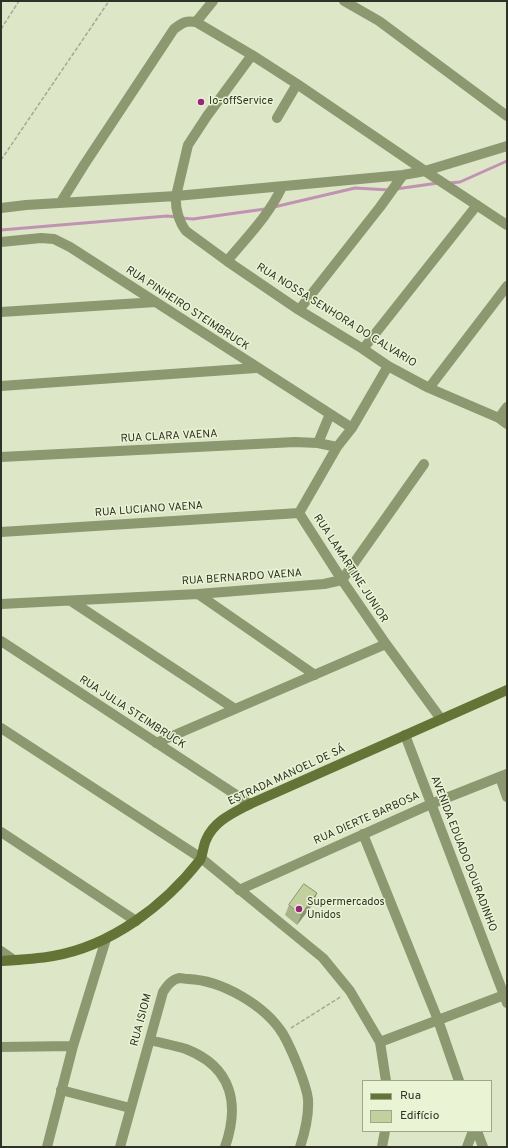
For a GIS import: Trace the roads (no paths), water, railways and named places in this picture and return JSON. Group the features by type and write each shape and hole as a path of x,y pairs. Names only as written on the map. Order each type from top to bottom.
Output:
{"main road":[{"name":"ESTRADA MANOEL DE SÁ","path":"1,961 53,956 86,947 106,939 136,921 176,887 201,858 203,846 210,831 226,817 250,804 507,690"}],"street":[{"path":"192,22 213,1"},
{"path":"344,1 379,21 507,116"},
{"path":"360,1 379,21"},
{"path":"61,202 84,164 174,29 181,23 192,22 252,54 424,171 507,225"},
{"path":"176,199 188,145 252,54"},
{"path":"277,118 298,84"},
{"path":"1,208 61,202 176,199 403,175 424,171 507,146"},
{"path":"299,310 380,207 403,175"},
{"path":"226,261 263,219 275,202 282,187"},
{"name":"RUA NOSSA SENHORA DO CALVARIO","path":"176,199 181,224 186,231 226,261 299,310 388,366 430,388 503,421"},
{"path":"363,349 476,205"},
{"name":"RUA PINHEIRO STEIMBRUCK","path":"1,242 41,238 54,239 70,247 256,368 352,428"},
{"path":"430,388 507,286"},
{"path":"1,312 156,302"},
{"name":"RUA LAMARTINE JUNIOR","path":"388,366 352,428 337,447 299,513 342,580 386,644 441,719"},
{"path":"1,386 256,368"},
{"path":"503,421 507,407"},
{"path":"318,443 330,414"},
{"name":"RUA CLARA VAENA","path":"1,457 295,442 318,443 337,447"},
{"path":"342,580 424,464"},
{"name":"RUA LUCIANO VAENA","path":"1,532 299,513"},
{"name":"RUA BERNARDO VAENA","path":"1,604 198,594 324,584 342,580"},
{"path":"198,594 315,675"},
{"path":"71,601 235,709"},
{"name":"RUA JULIA STEIMBRUCK","path":"1,641 250,804"},
{"path":"156,743 386,644"},
{"path":"1,728 201,858 238,890 323,958 350,991 380,1042 386,1080"},
{"name":"AVENIDA EDUADO DOURADINHO","path":"404,735 506,997"},
{"path":"503,776 507,797"},
{"name":"RUA DIERTE BARBOSA","path":"238,890 431,804 503,776"},
{"path":"1,832 136,921"},
{"path":"363,834 438,1020 459,1080"},
{"path":"47,1147 73,1046 106,939"},
{"path":"1,951 14,960"},
{"name":"RUA ISIOM","path":"120,1147 163,992 169,984 179,978 200,979 216,984 235,993 267,1016 282,1033 297,1063 308,1097 308,1114 300,1147"},
{"path":"380,1042 438,1020 506,997"},
{"path":"150,1040 185,1049 206,1059 220,1074 230,1091 233,1112 230,1134 225,1147"},
{"path":"1,1047 73,1046"},
{"path":"61,1090 130,1108"},
{"path":"382,1147 385,1132"},
{"path":"467,1147 473,1132"},
{"path":"477,1132 483,1147"}],"waterway":[{"path":"449,183 460,182 507,161"},
{"path":"396,189 438,183"},
{"path":"274,207 355,188 390,190"},
{"path":"181,218 193,219 265,209"},
{"path":"1,230 167,216 176,217"}],"place":[{"name":"Io-offService","path":"201,102"},
{"name":"Supermercados Unidos","path":"299,909"}]}
